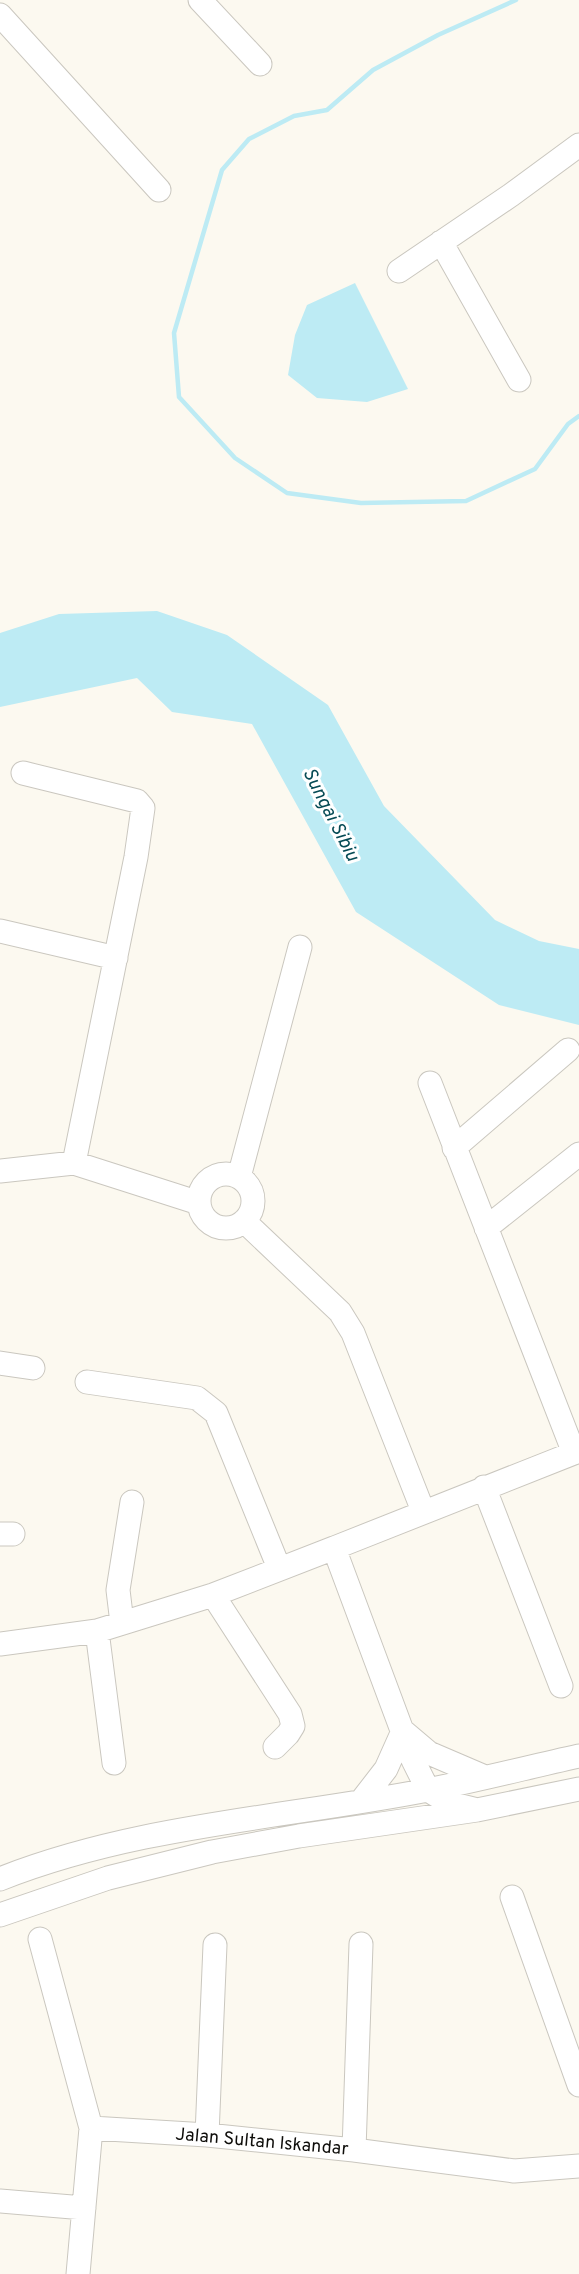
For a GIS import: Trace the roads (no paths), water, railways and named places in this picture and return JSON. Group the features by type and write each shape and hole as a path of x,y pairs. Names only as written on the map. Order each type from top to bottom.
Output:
{"street":[{"path":"200,0 260,64"},
{"path":"0,15 159,190"},
{"path":"399,271 579,145"},
{"path":"441,242 519,380"},
{"path":"23,773 137,801 143,808 116,958 74,1163"},
{"path":"0,931 116,958"},
{"path":"239,1177 300,947"},
{"path":"454,1148 568,1050"},
{"path":"0,1644 97,1631 213,1595 576,1452 430,1083"},
{"path":"486,1228 579,1154"},
{"path":"0,1171 74,1163 200,1203"},
{"path":"225,1174 239,1177 250,1188 253,1197 251,1212 244,1221 234,1227 216,1226 206,1219 200,1203 202,1189 212,1178 225,1174"},
{"path":"244,1221 340,1312 354,1333 423,1511"},
{"path":"0,1363 33,1368"},
{"path":"87,1382 197,1398 208,1405 216,1413 279,1568"},
{"path":"484,1487 561,1686"},
{"path":"122,1623 118,1590 132,1502"},
{"path":"334,1548 402,1731 428,1790 449,1803 477,1810"},
{"path":"213,1595 290,1714 293,1726 275,1747"},
{"path":"97,1631 114,1763"},
{"path":"402,1731 429,1753 485,1777"},
{"path":"362,1800 386,1769 402,1731"},
{"path":"0,1879 24,1869 105,1845 267,1815 428,1790 579,1756"},
{"path":"0,1914 108,1878 212,1852 299,1836 477,1810 579,1789"},
{"path":"512,1897 579,2085"},
{"path":"40,1939 91,2128 78,2274"},
{"path":"354,2150 361,1944"},
{"path":"207,2135 215,1945"},
{"name":"Jalan Sultan Iskandar","path":"91,2128 207,2135 354,2150 514,2171 579,2166"},
{"path":"0,2200 84,2208"}],"water":[{"path":"355,283 408,389 367,402 317,398 288,375 295,335 307,305"},
{"name":"Sungai Sibiu","path":"157,611 227,635 328,705 384,806 495,920 539,941 579,949 579,1025 499,1005 356,912 252,724 172,712 137,678 0,707 0,633 59,614"}],"waterway":[{"path":"516,0 438,35 373,70 327,110 294,116 249,139 222,170 174,333 179,397 235,458 287,493 361,503 466,501 535,469 568,424 579,416"}]}
